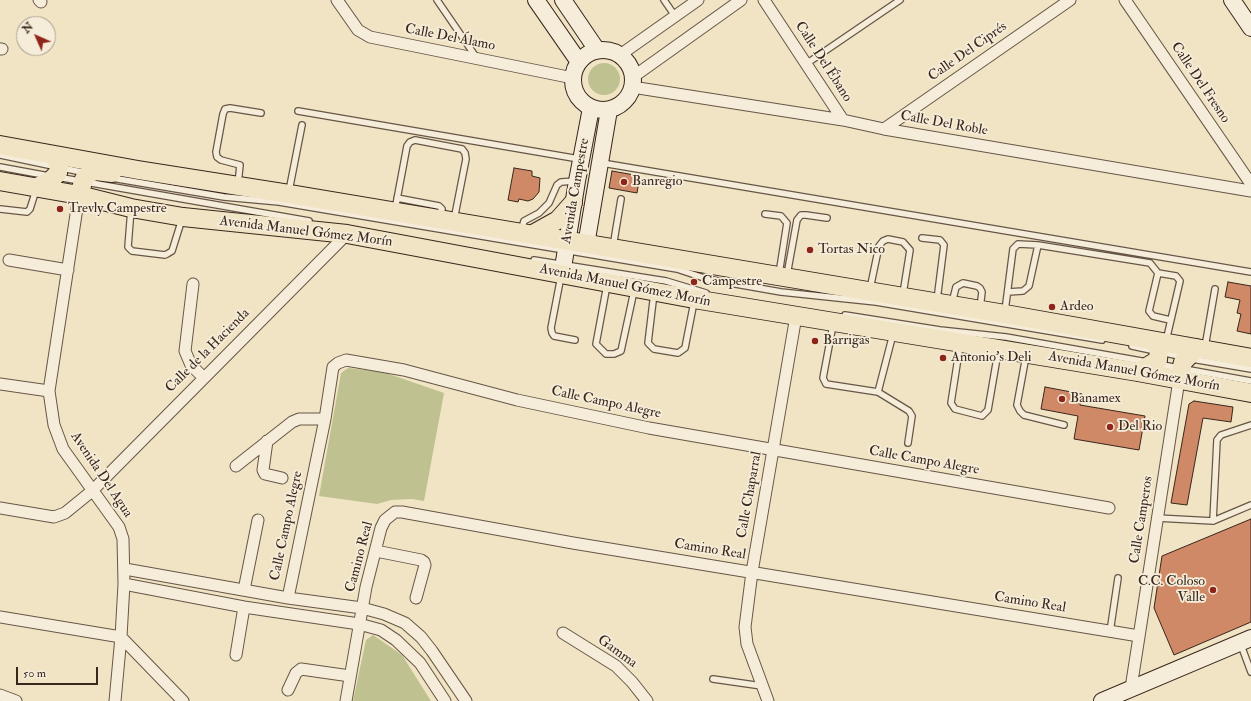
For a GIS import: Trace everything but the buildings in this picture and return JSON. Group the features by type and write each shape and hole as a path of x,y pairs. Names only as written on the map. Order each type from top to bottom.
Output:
{"main road":[{"name":"Avenida Manuel Gómez Morín","path":"0,145 56,166 138,170 237,187 289,194 396,204 447,221 526,234 608,283 655,291 702,296 796,316 837,318 893,333 1138,372 1189,361 1251,358"},
{"path":"37,187 56,166"},
{"path":"84,184 96,171 116,173 138,170"},
{"name":"Avenida Manuel Gómez Morín","path":"0,181 37,187 84,184 131,208 183,217 340,230 564,257 586,245 1005,314 1158,350 1189,361 1251,393"},
{"path":"526,234 558,220 573,203"},
{"path":"1138,372 1158,350"}],"street":[{"name":"Calle Del Álamo","path":"337,0 358,30 370,37 573,78"},
{"path":"563,0 597,50"},
{"path":"620,55 698,0"},
{"path":"633,82 626,61 620,55 613,52 597,50 590,53 578,62 573,78 577,96 583,103 591,108 609,110 624,102 633,82 741,0"},
{"name":"Calle Del Ébano","path":"764,0 843,120"},
{"name":"Calle Del Ciprés","path":"884,129 1070,0"},
{"name":"Calle Del Fresno","path":"1125,0 1251,184"},
{"path":"1232,0 1251,28"},
{"path":"539,1 578,62"},
{"name":"Calle Del Roble","path":"633,82 843,120 884,129 1251,191"},
{"name":"Avenida Campestre","path":"564,257 576,181 591,108"},
{"name":"Avenida Campestre","path":"586,245 609,110"},
{"name":"Avenida Del Agua","path":"84,184 68,270 49,391 54,425 69,459 119,527 123,539 125,569 115,701"},
{"name":"Calle de la Hacienda","path":"0,508 58,517 66,513 92,491 203,377 340,230"},
{"path":"9,260 68,270"},
{"path":"193,284 185,351 191,365 203,377"},
{"name":"Calle Chaparral","path":"768,701 745,632 752,572 796,316"},
{"name":"Calle Campo Alegre","path":"288,598 325,419 334,367 338,363 346,360 404,370 517,400 649,428 1109,508"},
{"name":"Calle Camperos","path":"1131,688 1157,518 1189,361"},
{"path":"0,384 49,391"},
{"path":"236,466 296,420 325,419"},
{"path":"267,441 262,470 265,474 282,478"},
{"name":"Camino Real","path":"346,701 362,608 381,528 385,520 395,512 402,512 573,543 1139,636"},
{"path":"244,590 258,520"},
{"path":"376,550 421,560 424,562 425,565 416,598"},
{"path":"125,569 288,598 362,608 384,614 405,623 421,637 466,701"},
{"path":"124,584 244,607 359,624 381,630 409,651 420,663 445,701"},
{"path":"236,655 244,607"},
{"path":"0,617 121,637 183,701"},
{"name":"Gamma","path":"563,634 616,666 632,682 647,701"},
{"path":"1102,701 1245,640"},
{"path":"288,690 296,673 300,669 350,676"},
{"path":"0,695 16,701"}],"lane":[{"path":"437,0 477,58"},
{"path":"664,0 675,16"},
{"path":"806,64 900,0"},
{"path":"237,187 240,165 221,160 217,157 216,152 223,114 225,109 230,108 261,113"},
{"path":"298,111 580,159"},
{"path":"289,194 302,125"},
{"path":"396,204 410,142 415,140 462,149 466,159 447,221"},
{"path":"0,155 56,166 84,184 317,223"},
{"path":"600,162 1251,272"},
{"path":"0,167 56,166 84,184 279,202 564,257 666,281 702,296 685,348 678,353 654,348 648,343 655,291"},
{"path":"526,234 524,221 539,213 549,203 557,185 560,182 576,181"},
{"path":"0,209 27,212 30,209 37,187"},
{"path":"613,249 621,199"},
{"path":"131,208 128,247 132,250 165,255 168,254 172,251 183,217"},
{"path":"765,214 781,216 787,223 782,277"},
{"path":"782,277 797,220 801,215 827,218"},
{"path":"340,230 402,238"},
{"path":"922,238 940,240 944,245 944,304"},
{"path":"870,292 879,246 883,241 888,239 904,242 910,250 902,297"},
{"path":"1005,314 1013,249 1018,244 1038,245 1150,263 1158,272 1176,276 1180,281 1170,320 1158,350"},
{"path":"1008,292 1023,291 1029,286 1038,245"},
{"path":"564,257 551,328 554,336 575,340"},
{"path":"527,259 564,257 677,269 707,280 782,292 841,297 876,302 1106,341"},
{"path":"1158,272 1150,311 1153,316 1170,320"},
{"path":"608,283 596,344 600,350 606,354 614,354 621,351 634,288"},
{"path":"944,304 956,287 963,283 980,288 982,292 980,310"},
{"path":"1189,361 1215,289"},
{"path":"908,443 912,416 909,411 878,392 826,384 823,378 837,318 1006,337 1158,350"},
{"path":"878,392 893,333"},
{"path":"960,343 951,402 955,409 982,416 988,410 999,349"},
{"path":"1122,344 1158,350 1251,381"},
{"path":"1027,354 1018,407 1024,415 1064,424"},
{"path":"1189,361 1251,369"},
{"path":"1213,521 1217,440 1221,435 1251,425"},
{"path":"1157,518 1213,521 1251,505"},
{"path":"1110,632 1118,578"},
{"path":"1245,640 1251,672"},
{"path":"713,679 763,686"}],"green space":[{"path":"604,63 610,64 617,70 620,79 619,85 613,92 604,95 598,94 591,88 588,79 589,73 595,66"},
{"path":"348,368 383,372 444,393 424,501 412,499 391,500 377,504 319,496 341,373"},
{"path":"373,635 402,655 431,701 353,701 366,640"}],"place":[{"name":"Banregio","path":"624,182"},
{"name":"Trevly Campestre","path":"60,209"},
{"name":"Tortas Nico","path":"810,250"},
{"name":"Campestre","path":"694,282"},
{"name":"Ardeo","path":"1052,307"},
{"name":"Barrigas","path":"815,341"},
{"name":"Antonio's Deli","path":"943,358"},
{"name":"Banamex","path":"1062,399"},
{"name":"Del Rio","path":"1110,427"},
{"name":"C.C. Coloso Valle","path":"1213,590"}]}
